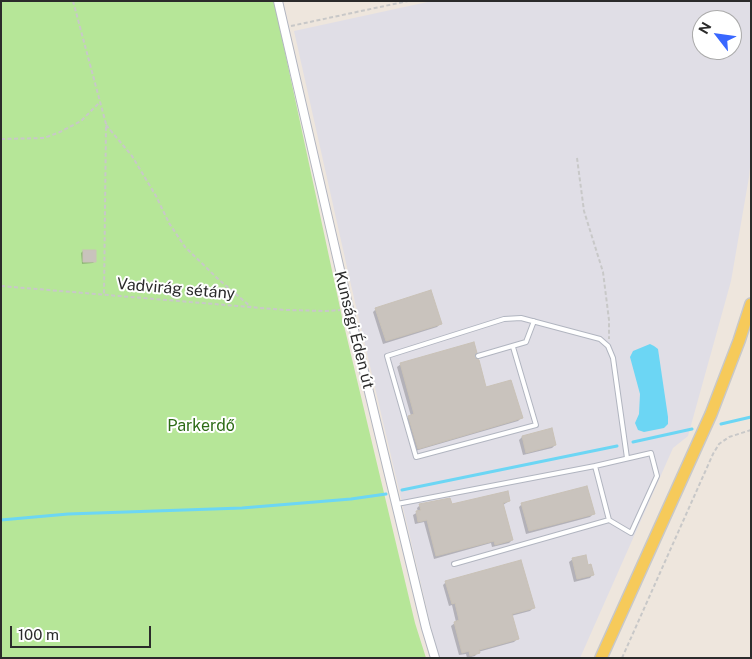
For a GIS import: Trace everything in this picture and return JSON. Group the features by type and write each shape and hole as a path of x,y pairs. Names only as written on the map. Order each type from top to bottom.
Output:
{"main road":[{"path":"601,658 707,423 736,350 751,304"}],"street":[{"name":"Kunsági Éden út","path":"278,1 349,309 426,628 435,658"}],"lane":[{"path":"513,346 536,425 416,457 387,356 504,319 521,318 600,339 608,346 613,358 627,458"},
{"path":"478,356 526,342 534,321"},
{"path":"397,504 595,466 651,453 657,476 631,533 609,520 595,466"},
{"path":"454,564 609,520"}],"path":[{"path":"73,1 106,124 104,294"},
{"path":"284,28 408,1"},
{"path":"1,138 44,138 81,121 100,102"},
{"path":"106,124 118,136 132,156 156,196 169,223 185,247 217,278 252,307"},
{"path":"577,158 584,211 603,272 610,320 608,346"},
{"name":"Vadvirág sétány","path":"1,286 252,307 327,311 349,309"},
{"path":"622,658 706,467 720,444 729,437 751,430"}],"shaded area":[{"path":"432,1 751,1 751,158 731,281 688,436 673,448 580,658 439,658 351,285 294,31"}],"green space":[{"name":"Parkerdő","path":"1,1 274,1 342,317 415,623 426,658 1,658"}],"water":[{"path":"650,344 658,349 668,424 664,428 644,432 638,430 635,423 639,414 640,394 630,357 633,351"}],"building":[{"path":"83,250 96,250 96,262 83,262"},
{"path":"431,290 442,324 386,341 375,308"},
{"path":"474,342 477,353 474,357 479,360 486,387 511,380 523,418 418,449 408,416 414,414 400,363"},
{"path":"552,428 556,445 526,453 522,436"},
{"path":"587,486 595,514 529,531 521,503"},
{"path":"508,491 510,501 503,503 513,540 495,545 494,541 436,556 427,520 418,522 416,511 421,510 419,504 450,498 452,504"},
{"path":"586,555 588,565 591,564 594,575 577,579 572,558"},
{"path":"521,560 535,608 512,614 519,639 479,650 480,653 470,656 469,651 462,653 454,622 459,620 455,603 452,604 445,581"}],"waterway":[{"path":"721,424 751,417"},
{"path":"633,442 692,429"},
{"path":"402,490 617,446"},
{"path":"1,520 68,514 242,508 351,499 386,494"}]}
